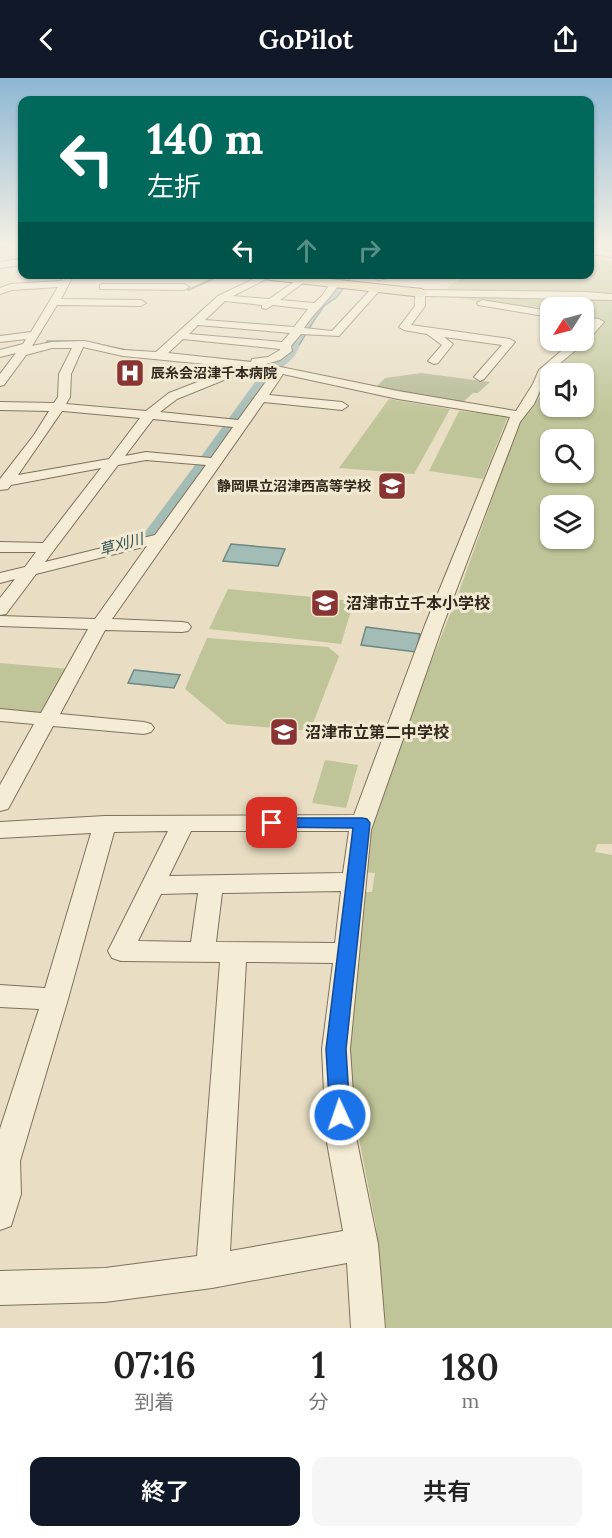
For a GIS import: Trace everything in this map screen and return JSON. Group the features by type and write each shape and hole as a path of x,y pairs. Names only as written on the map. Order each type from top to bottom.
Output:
{"street":[{"path":"0,382 35,335 51,302"},
{"path":"110,302 141,303"},
{"path":"162,353 216,302"},
{"path":"270,302 261,311 307,315"},
{"path":"274,302 314,306"},
{"path":"265,365 286,351 285,346 314,306 320,302"},
{"path":"196,322 249,323 297,331 335,334 360,302"},
{"path":"420,302 420,306 404,327 510,342 480,377"},
{"path":"475,302 540,312"},
{"path":"430,332 448,344 434,361"},
{"path":"0,339 35,335"},
{"path":"180,336 285,346"},
{"path":"0,610 150,415 173,396 246,363 258,343"},
{"path":"0,354 48,346 79,344 123,353 162,353 265,365 398,395 518,415"},
{"path":"2,485 59,407 64,397 68,363 79,344"},
{"path":"0,361 23,351"},
{"path":"368,1328 362,1244 341,1137 336,1049 362,823 434,625 518,415 528,404 543,372 568,351"},
{"path":"0,804 99,625 281,369"},
{"path":"260,398 342,406"},
{"path":"0,406 59,407 243,424"},
{"path":"2,485 116,460 146,456 215,462"},
{"path":"0,578 161,538"},
{"path":"0,547 48,549"},
{"path":"0,621 182,627"},
{"path":"0,715 144,728"},
{"path":"0,830 105,824 362,823"},
{"path":"0,1215 5,1194 5,1161 55,999 105,824"},
{"path":"183,824 121,951 346,954"},
{"path":"153,885 354,882"},
{"path":"201,952 212,884"},
{"path":"212,1271 234,952"},
{"path":"0,996 55,999"},
{"path":"0,1288 105,1285 212,1271 362,1244"}],"green space":[{"path":"480,302 540,302 540,315"},
{"path":"594,302 612,302 612,844 597,844 595,852 612,855 612,1328 386,1328 376,1226 347,1077 361,892 372,892 375,873 363,872 368,830 387,772 459,592 522,415 540,397 540,417 594,417 594,363 562,363 573,351 594,351"},
{"path":"421,373 490,382 478,393 473,393 464,401 456,403 375,388 385,378"},
{"path":"389,399 450,409 414,474 339,468"},
{"path":"459,411 508,416 483,479 429,471"},
{"path":"228,589 354,601 341,644 209,629"},
{"path":"207,638 328,647 339,656 310,731 227,724 185,689"},
{"path":"0,663 70,669 42,713 0,709"},
{"path":"325,760 358,765 346,808 312,803"}],"water":[{"path":"329,302 315,319 293,355 279,366 249,365 45,344 47,341 82,341 127,350 267,363 293,340 319,306"},
{"path":"231,544 285,549 278,566 223,561"},
{"path":"366,627 420,634 416,652 361,645"},
{"path":"134,670 180,675 174,688 128,683"}],"waterway":[{"name":"草刈川","path":"209,458 271,370 289,354 293,346"},
{"name":"草刈川","path":"119,547 152,536 204,465"}],"place":[{"name":"辰糸会沼津千本病院","path":"130,373"},
{"name":"静岡県立沼津西高等学校","path":"392,486"},
{"name":"沼津市立千本小学校","path":"325,603"},
{"name":"沼津市立第二中学校","path":"284,732"}],"route":[{"path":"272,823 362,823 336,1049 340,1115"}]}
